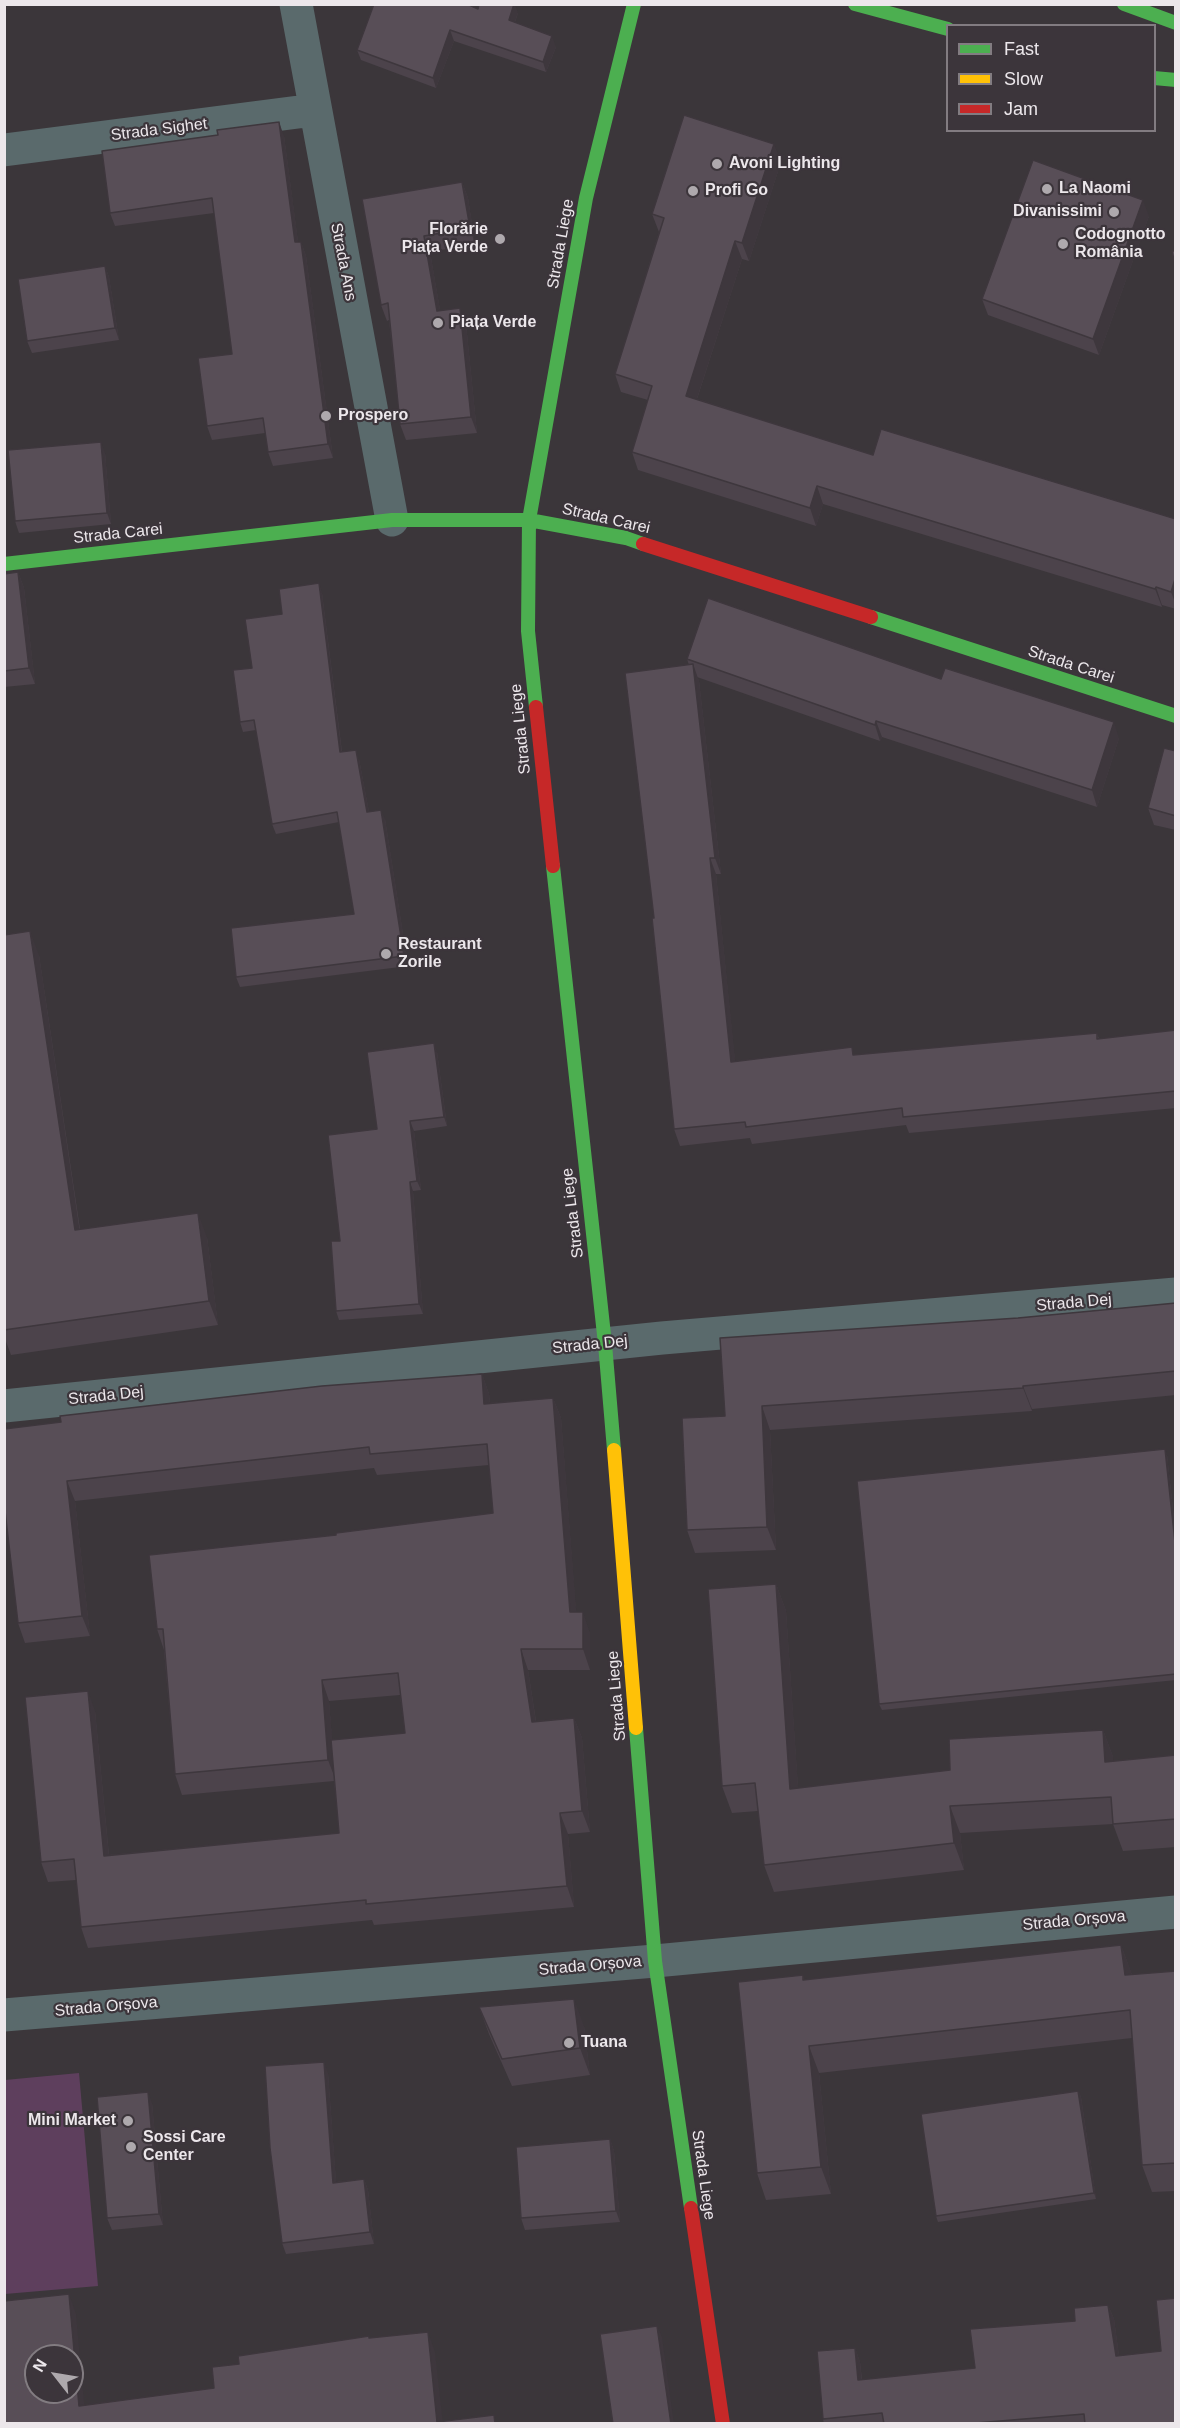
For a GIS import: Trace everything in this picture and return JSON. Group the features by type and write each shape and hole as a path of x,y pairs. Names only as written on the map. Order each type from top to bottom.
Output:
{"street":[{"name":"Strada Ans","path":"296,4 314,110 393,520"},
{"name":"Strada Liege","path":"634,4 586,198 529,519 528,631 605,1344 655,1961 723,2424"},
{"path":"855,4 946,28"},
{"path":"1124,4 1176,23"},
{"path":"1156,78 1176,80"},
{"name":"Strada Sighet","path":"4,150 314,110"},
{"name":"Strada Carei","path":"4,564 393,520 529,519 626,538 1176,716"},
{"name":"Strada Dej","path":"4,1406 605,1344 1176,1293"},
{"name":"Strada Orșova","path":"4,2016 655,1961 1176,1912"}],"shaded area":[{"path":"79,2073 98,2286 5,2294 5,2080"}],"building":[{"path":"374,4 467,4 478,9 479,4 514,4 509,20 552,36 543,62 450,30 433,78 357,50"},
{"path":"684,115 774,144 742,243 735,241 686,396 873,455 881,429 1176,519 1176,576 1171,592 817,486 810,508 632,452 652,386 615,374 664,218 652,214"},
{"path":"279,122 295,242 301,242 328,444 268,452 263,418 207,426 198,358 232,354 212,198 110,213 102,151 218,135 217,130"},
{"path":"1033,160 1143,200 1093,339 982,299"},
{"path":"462,182 470,228 424,236 437,311 460,308 471,417 400,424 388,303 381,305 362,199"},
{"path":"1172,251 1176,251 1176,269"},
{"path":"105,266 115,328 27,341 18,279"},
{"path":"101,442 107,513 15,521 8,450"},
{"path":"18,572 29,668 4,671 4,574"},
{"path":"319,583 340,752 356,750 367,812 381,810 404,956 236,977 231,928 354,914 337,812 272,824 254,720 240,722 233,670 252,668 245,619 282,614 279,589"},
{"path":"708,598 941,679 945,668 1114,722 1092,790 876,721 875,725 687,659"},
{"path":"693,664 715,858 710,858 731,1062 852,1047 853,1055 1097,1033 1097,1039 1176,1030 1176,1091 903,1117 902,1108 746,1127 745,1122 674,1129 652,918 654,918 625,673"},
{"path":"1164,748 1176,751 1176,816 1148,808"},
{"path":"30,931 75,1230 198,1213 209,1301 4,1330 4,935"},
{"path":"434,1043 444,1117 410,1121 417,1181 410,1182 419,1304 336,1311 331,1241 340,1241 328,1135 377,1129 367,1052"},
{"path":"1176,1303 1176,1371 1023,1386 1023,1388 762,1406 767,1527 687,1530 682,1418 725,1416 720,1338 1018,1318"},
{"path":"482,1374 484,1404 553,1398 570,1612 583,1612 583,1649 521,1649 532,1722 574,1718 582,1811 560,1813 567,1886 366,1904 366,1900 81,1927 74,1859 41,1862 25,1697 88,1691 104,1856 339,1833 331,1740 405,1733 398,1673 322,1680 328,1760 175,1774 163,1629 157,1629 149,1555 336,1535 336,1533 493,1513 487,1444 370,1454 369,1447 67,1481 82,1616 18,1623 4,1502 4,1429 61,1422 60,1416 322,1386"},
{"path":"1165,1449 1176,1552 1176,1674 879,1704 857,1481"},
{"path":"776,1584 790,1789 950,1770 949,1739 1103,1730 1105,1762 1176,1755 1176,1819 1113,1824 1111,1797 950,1806 954,1843 764,1865 755,1783 722,1786 708,1589"},
{"path":"1121,1945 1125,1975 1176,1971 1176,2163 1142,2165 1130,2010 809,2046 821,2167 757,2173 738,1982 803,1975 803,1980"},
{"path":"574,1999 580,2048 502,2059 479,2007"},
{"path":"324,2062 333,2183 364,2179 370,2232 282,2243 270,2148 265,2066"},
{"path":"1078,2091 1094,2193 936,2216 921,2114"},
{"path":"148,2092 159,2214 107,2218 97,2097"},
{"path":"610,2139 616,2211 521,2218 516,2147"},
{"path":"69,2294 73,2344 24,2344 24,2404 79,2404 79,2406 214,2388 212,2367 239,2364 238,2356 369,2336 369,2338 428,2332 437,2422 494,2415 495,2424 4,2424 4,2301"},
{"path":"1176,2298 1176,2424 1085,2424 1084,2414 964,2424 884,2424 882,2413 823,2419 817,2351 855,2348 858,2380 975,2368 970,2329 1075,2321 1074,2308 1108,2305 1116,2356 1161,2351 1156,2300"},
{"path":"657,2326 671,2424 613,2424 600,2334"}],"traffic: fast":[{"path":"536,707 528,631 529,520 586,198 634,4"},
{"path":"855,4 946,28"},
{"path":"1124,4 1176,23"},
{"path":"1156,78 1176,80"},
{"path":"4,564 392,520 529,520 626,538 643,544"},
{"path":"871,617 1176,716"},
{"path":"553,866 605,1344 614,1450"},
{"path":"636,1728 655,1961 691,2208"}],"traffic: slow":[{"path":"614,1450 636,1728"}],"traffic: jam":[{"path":"643,544 871,617"},
{"path":"536,707 553,866"},
{"path":"691,2208 723,2424"}],"place":[{"name":"Avoni Lighting","path":"717,164"},
{"name":"La Naomi","path":"1047,189"},
{"name":"Profi Go","path":"693,191"},
{"name":"Divanissimi","path":"1114,212"},
{"name":"Florărie Piața Verde","path":"500,239"},
{"name":"Codognotto România","path":"1063,244"},
{"name":"Piața Verde","path":"438,323"},
{"name":"Prospero","path":"326,416"},
{"name":"Restaurant Zorile","path":"386,954"},
{"name":"Tuana","path":"569,2043"},
{"name":"Mini Market","path":"128,2121"},
{"name":"Sossi Care Center","path":"131,2147"}]}
